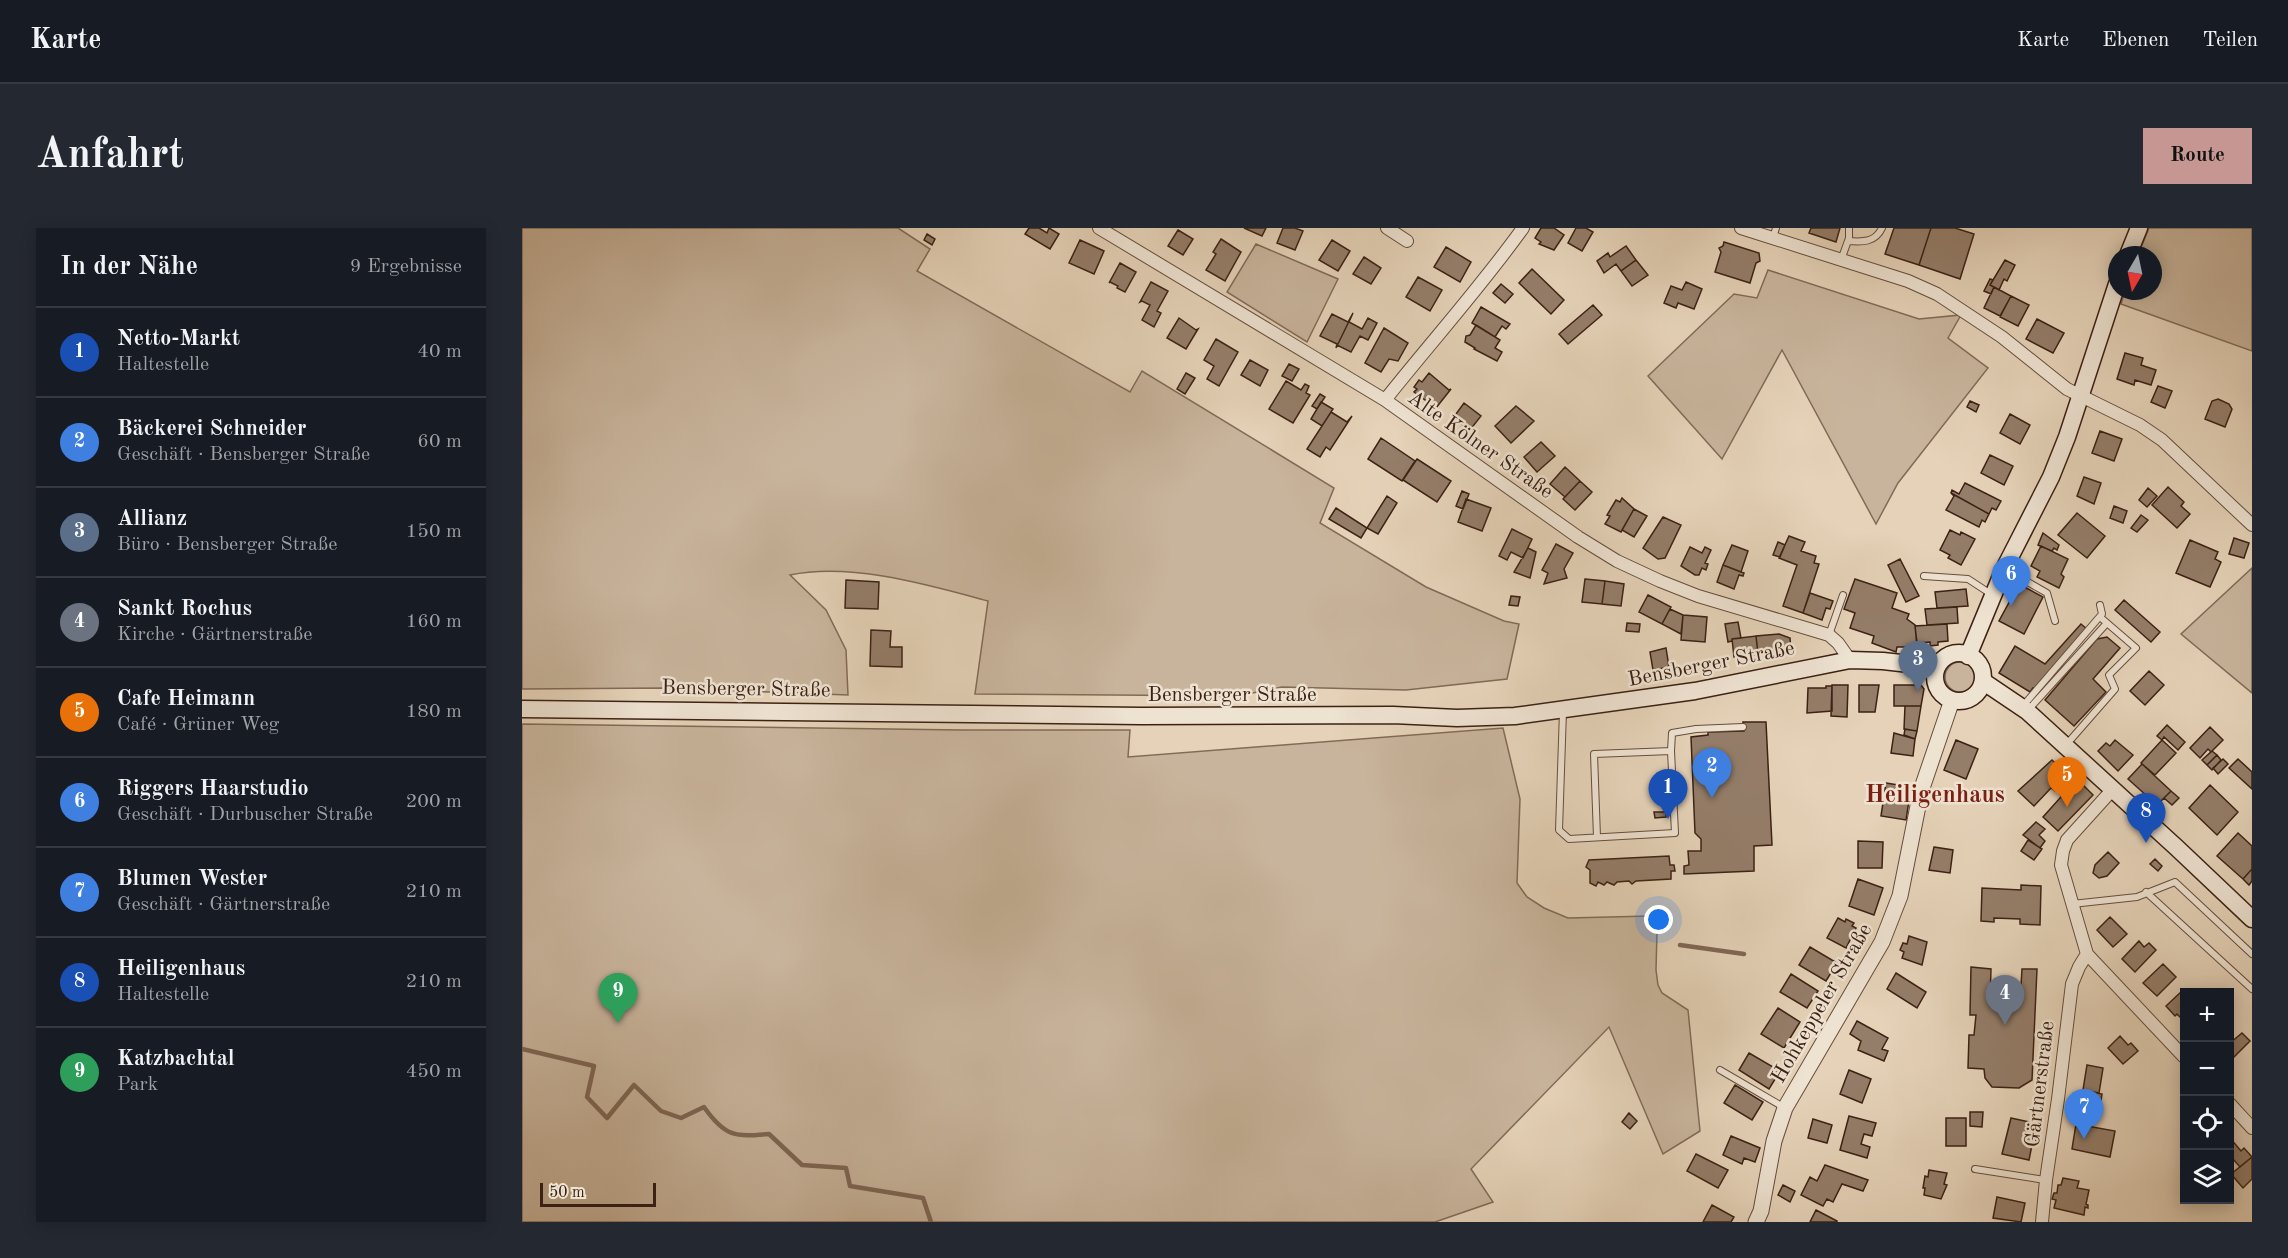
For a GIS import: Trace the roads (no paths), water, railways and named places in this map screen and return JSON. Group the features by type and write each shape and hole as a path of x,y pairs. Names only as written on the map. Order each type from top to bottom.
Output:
{"main road":[{"path":"2132,246 2139,228"},
{"path":"1968,656 2004,569 2051,477 2112,300"},
{"path":"1963,654 1968,656 1981,666 1983,682 1973,697 1966,700 1952,700 1945,697 1936,686 1934,679 1936,667 1947,656 1963,654"},
{"name":"Bensberger Straße","path":"522,709 1457,718 1515,716 1695,691 1850,660 1936,667"},
{"path":"1983,682 2024,709 2066,745 2252,919"}],"street":[{"name":"Alte Kölner Straße","path":"1099,228 1386,400 1578,537 1617,561 1660,582 1698,596 1829,635"},
{"path":"1387,228 1407,241"},
{"path":"1386,400 1437,334 1494,268 1523,228"},
{"path":"1741,228 1774,233 1841,260 1908,281 1937,294 2002,337 2067,389 2140,425 2162,440 2252,525"},
{"path":"1829,635 1839,643 1850,660"},
{"name":"Hohkeppeler Straße","path":"1756,1222 1761,1211 1774,1141 1785,1108 1882,942 1900,896 1921,791 1952,700"},
{"path":"2113,789 2067,840 2061,865 2087,954 2180,1053"},
{"name":"Gärtnerstraße","path":"2042,1222 2072,984 2087,954"},
{"path":"2234,1109 2252,1128"}],"lane":[{"path":"1841,260 1848,241 1849,228"},
{"path":"1848,241 1871,240 1879,234 1882,228"},
{"path":"2004,569 2047,593 2055,621"},
{"path":"1924,576 1968,579 1993,596"},
{"path":"1829,635 1843,595"},
{"path":"2024,709 2100,617 2102,614 2100,605"},
{"path":"2066,745 2115,689 2109,675 2136,648 2100,617"},
{"path":"2024,709 2107,623"},
{"path":"1563,710 1559,830 1569,839 1675,833 1672,733 1696,729 1743,727"},
{"path":"1597,837 1594,754 1671,751"},
{"path":"2072,904 2137,897 2175,882 2252,954"},
{"path":"2146,892 2252,988"},
{"path":"1720,1070 1785,1108"},
{"path":"1975,1169 2046,1180"}],"waterway":[{"path":"1680,945 1744,954"},
{"path":"522,1049 594,1066 587,1097 607,1118 634,1085 661,1111 681,1118 704,1107 718,1124 732,1133 739,1135 769,1134 802,1165 846,1168 850,1186 923,1198 931,1222"}],"place":[{"name":"Riggers Haarstudio","path":"2011,606"},
{"name":"Allianz","path":"1918,691"},
{"name":"Bäckerei Schneider","path":"1712,798"},
{"name":"Cafe Heimann","path":"2067,807"},
{"name":"Netto-Markt","path":"1668,819"},
{"name":"Heiligenhaus","path":"2146,843"},
{"name":"Katzbachtal","path":"618,1023"},
{"name":"Sankt Rochus","path":"2005,1025"},
{"name":"Blumen Wester","path":"2084,1139"}],"district":[{"name":"Heiligenhaus","path":"1935,794"}]}
